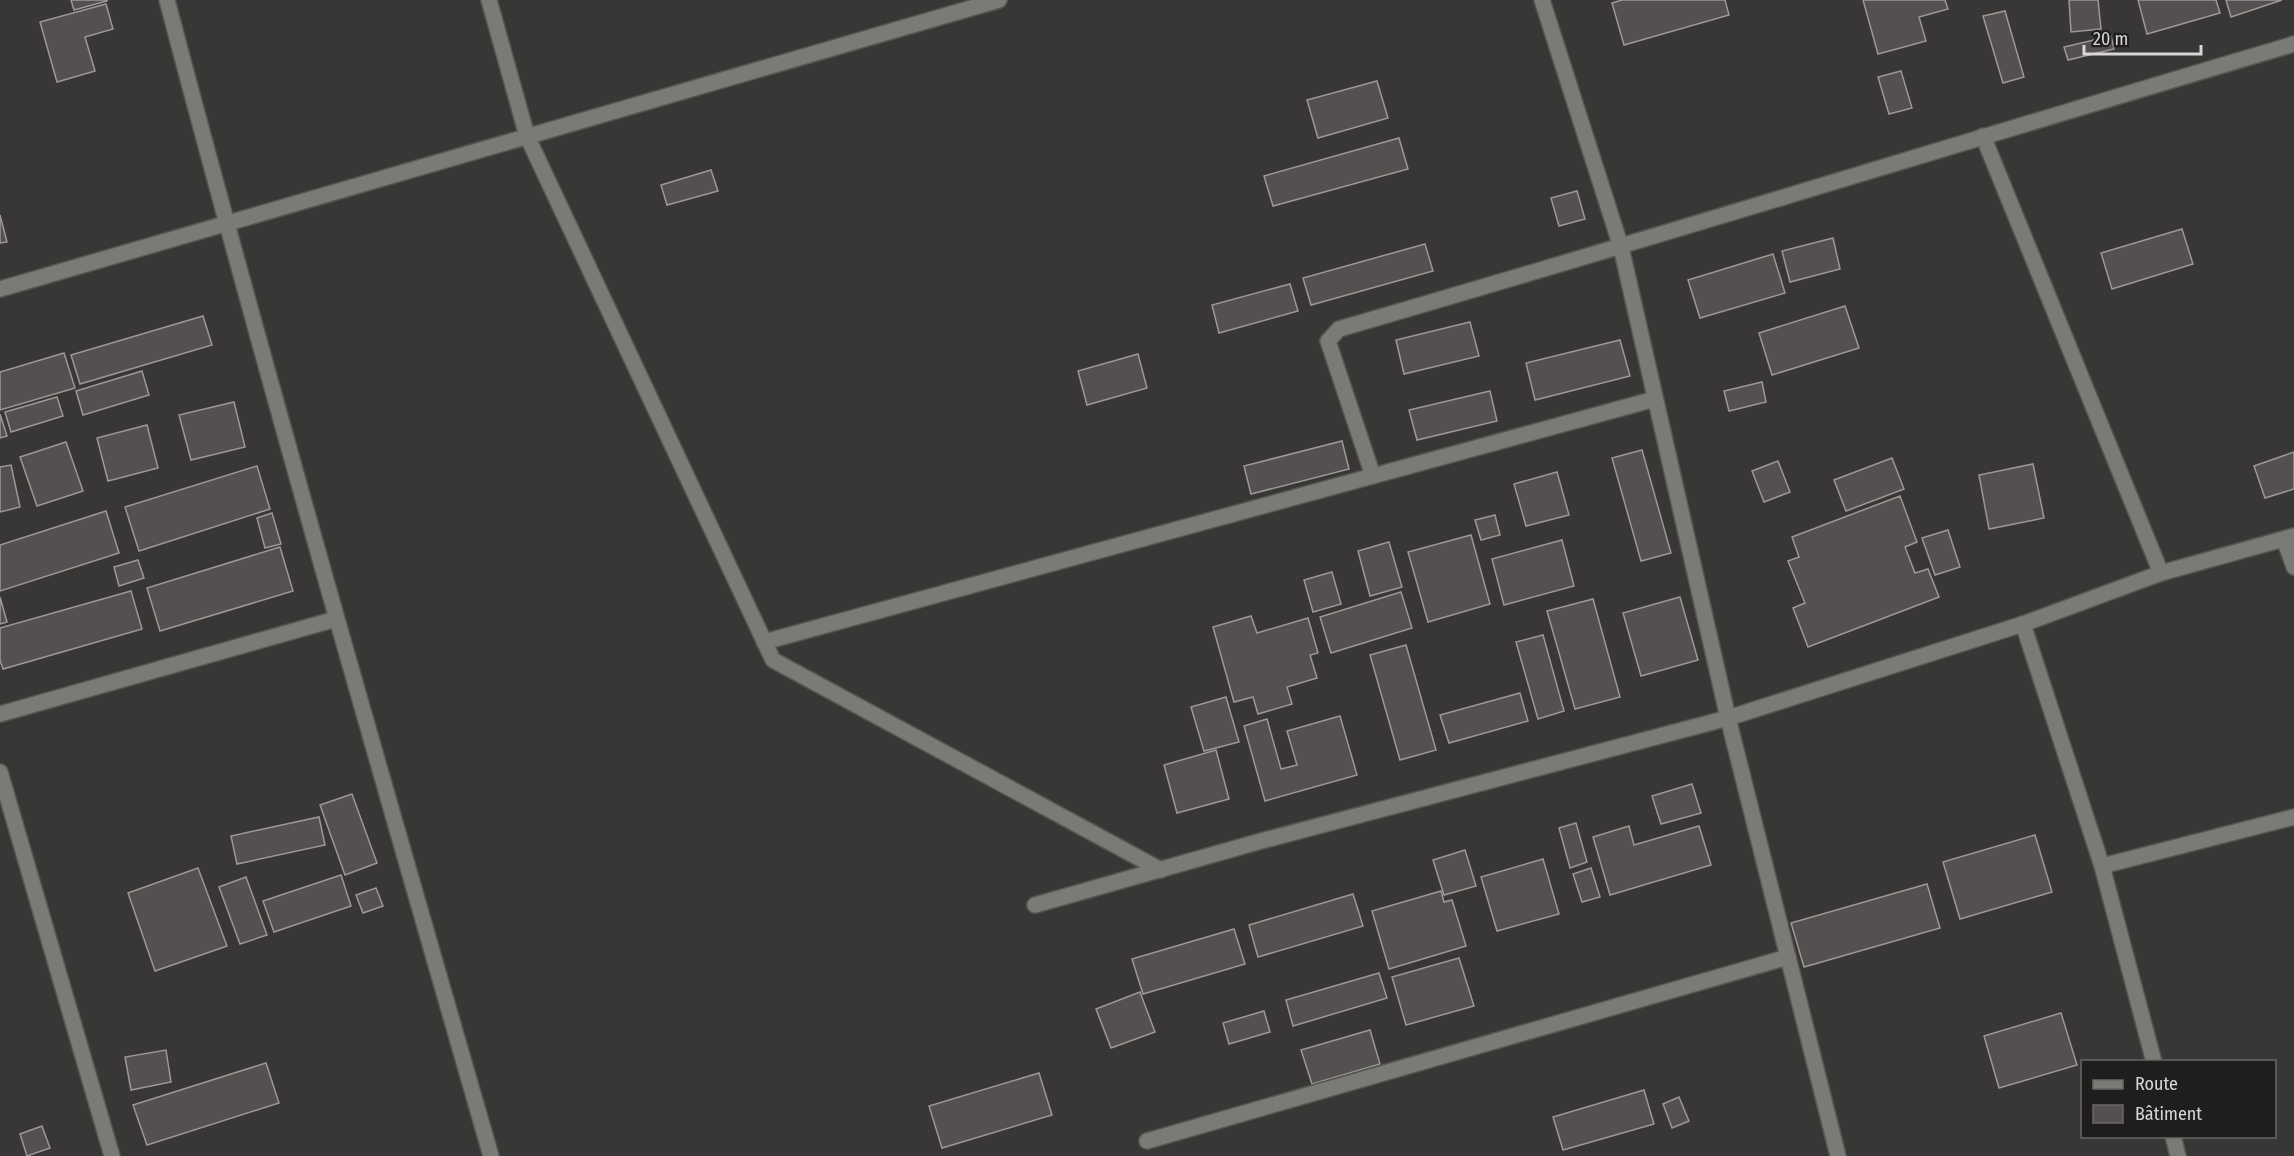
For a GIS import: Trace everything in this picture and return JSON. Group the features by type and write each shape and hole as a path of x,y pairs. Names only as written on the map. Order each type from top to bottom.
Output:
{"street":[{"path":"167,0 226,224 336,619 491,1156"},
{"path":"489,0 527,136 773,660 1161,870"},
{"path":"0,289 999,0"},
{"path":"1542,0 1621,247 1728,718 1838,1156"},
{"path":"1373,476 1328,341 1339,329 2294,45"},
{"path":"1983,136 2161,573"},
{"path":"764,642 1655,399"},
{"path":"1035,905 1728,718 2024,624 2161,573 2289,538 2294,567"},
{"path":"0,714 336,619"},
{"path":"2024,624 2102,866 2153,1060"},
{"path":"0,772 112,1156"},
{"path":"2102,866 2294,817"},
{"path":"1147,1141 1788,957"},
{"path":"2173,1138 2178,1156"}],"building":[{"path":"71,0 107,0 107,1 74,10"},
{"path":"1622,0 1725,0 1729,15 1624,45 1612,3"},
{"path":"1863,0 1945,0 1948,9 1919,17 1926,41 1878,54"},
{"path":"2069,0 2098,0 2101,29 2071,32"},
{"path":"2138,0 2216,0 2220,13 2147,34"},
{"path":"2226,0 2282,0 2231,17"},
{"path":"106,4 113,29 85,37 95,71 57,82 40,22"},
{"path":"2005,11 2024,77 2003,83 1983,16"},
{"path":"2111,36 2114,49 2068,60 2064,47"},
{"path":"1901,71 1912,108 1889,114 1878,77"},
{"path":"1377,81 1388,118 1318,138 1307,100"},
{"path":"1399,138 1408,169 1273,206 1264,176"},
{"path":"711,170 718,191 667,205 661,185"},
{"path":"1577,191 1585,219 1559,226 1551,198"},
{"path":"0,215 7,242 0,243"},
{"path":"2182,229 2193,264 2112,289 2101,253"},
{"path":"1833,238 1840,269 1790,282 1782,251"},
{"path":"1425,244 1433,271 1311,305 1303,278"},
{"path":"1773,254 1785,293 1700,318 1688,280"},
{"path":"1290,284 1298,311 1219,333 1212,305"},
{"path":"1845,306 1859,348 1772,375 1759,333"},
{"path":"203,316 212,345 80,384 71,355"},
{"path":"1470,322 1479,356 1404,374 1396,340"},
{"path":"1620,340 1630,376 1535,400 1526,363"},
{"path":"64,353 75,388 0,410 0,372"},
{"path":"1138,354 1147,388 1087,405 1078,371"},
{"path":"142,371 149,395 83,415 76,391"},
{"path":"1762,382 1766,402 1729,411 1724,391"},
{"path":"1490,391 1497,421 1417,440 1409,410"},
{"path":"57,397 63,416 11,432 5,412"},
{"path":"234,402 245,447 191,460 179,415"},
{"path":"0,414 7,436 0,438"},
{"path":"147,425 158,468 108,481 97,438"},
{"path":"1342,441 1349,469 1251,494 1244,466"},
{"path":"66,442 83,491 37,506 20,457"},
{"path":"1642,450 1671,553 1641,561 1612,458"},
{"path":"2294,452 2294,489 2265,498 2254,466"},
{"path":"1892,458 1904,489 1846,511 1834,480"},
{"path":"1778,461 1790,492 1764,502 1752,471"},
{"path":"2033,464 2044,518 1989,529 1979,475"},
{"path":"11,465 20,507 0,512 0,467"},
{"path":"257,466 270,509 139,551 125,507"},
{"path":"1557,472 1569,515 1526,526 1514,484"},
{"path":"1900,496 1917,542 1905,547 1915,573 1928,569 1939,597 1808,647 1793,608 1805,603 1788,561 1799,557 1792,537"},
{"path":"106,511 119,553 0,591 0,545"},
{"path":"272,513 281,544 265,548 257,518"},
{"path":"1495,515 1500,535 1481,540 1475,520"},
{"path":"1948,530 1960,567 1935,575 1922,538"},
{"path":"1471,535 1490,604 1428,622 1408,552"},
{"path":"1562,540 1574,586 1504,605 1492,559"},
{"path":"1389,542 1402,587 1370,596 1358,551"},
{"path":"280,547 293,591 160,631 147,588"},
{"path":"138,560 144,578 119,586 114,567"},
{"path":"1332,572 1341,604 1313,612 1304,580"},
{"path":"131,591 142,629 3,669 0,660 0,628"},
{"path":"1401,592 1412,628 1331,653 1320,617"},
{"path":"0,597 7,622 0,624"},
{"path":"1680,597 1698,660 1641,676 1623,613"},
{"path":"1593,599 1620,697 1575,709 1547,611"},
{"path":"1251,616 1257,633 1308,618 1318,653 1310,655 1317,678 1287,687 1292,704 1258,714 1253,697 1234,702 1213,627"},
{"path":"1543,635 1564,711 1538,719 1516,642"},
{"path":"1406,645 1436,750 1400,760 1370,655"},
{"path":"1520,693 1528,721 1449,743 1440,715"},
{"path":"1226,697 1239,742 1204,751 1191,707"},
{"path":"1340,716 1357,775 1265,801 1244,726 1267,719 1281,769 1297,765 1287,731"},
{"path":"1216,750 1229,799 1177,813 1164,765"},
{"path":"1692,784 1701,813 1661,824 1652,796"},
{"path":"352,794 377,863 345,875 320,805"},
{"path":"319,817 325,845 237,864 231,836"},
{"path":"1576,823 1587,862 1570,868 1559,828"},
{"path":"1629,826 1634,845 1699,826 1711,865 1610,895 1593,837"},
{"path":"2035,835 2052,892 1960,919 1943,862"},
{"path":"1465,850 1476,886 1444,895 1433,860"},
{"path":"1543,859 1559,914 1497,931 1481,877"},
{"path":"198,868 227,946 155,971 128,893"},
{"path":"1591,868 1600,897 1582,902 1573,874"},
{"path":"341,875 351,906 274,932 263,901"},
{"path":"246,877 267,935 240,944 219,887"},
{"path":"1927,884 1940,928 1804,967 1791,923"},
{"path":"376,888 383,906 363,913 356,895"},
{"path":"1441,891 1444,902 1452,900 1466,946 1389,969 1372,911"},
{"path":"1353,894 1363,926 1258,957 1249,925"},
{"path":"1234,929 1245,964 1143,994 1132,959"},
{"path":"1459,958 1474,1006 1406,1025 1392,977"},
{"path":"1379,973 1387,998 1293,1026 1286,1000"},
{"path":"1140,992 1155,1032 1111,1048 1096,1009"},
{"path":"1264,1011 1270,1032 1229,1044 1223,1023"},
{"path":"2061,1013 2077,1065 1999,1088 1984,1036"},
{"path":"1370,1030 1380,1064 1312,1084 1301,1050"},
{"path":"166,1050 171,1082 131,1090 125,1057"},
{"path":"266,1063 279,1103 147,1145 133,1105"},
{"path":"1039,1073 1052,1115 942,1148 929,1106"},
{"path":"1644,1090 1654,1124 1563,1150 1553,1117"},
{"path":"1679,1097 1689,1121 1672,1128 1663,1104"},
{"path":"42,1126 50,1148 27,1156 20,1134"}]}
